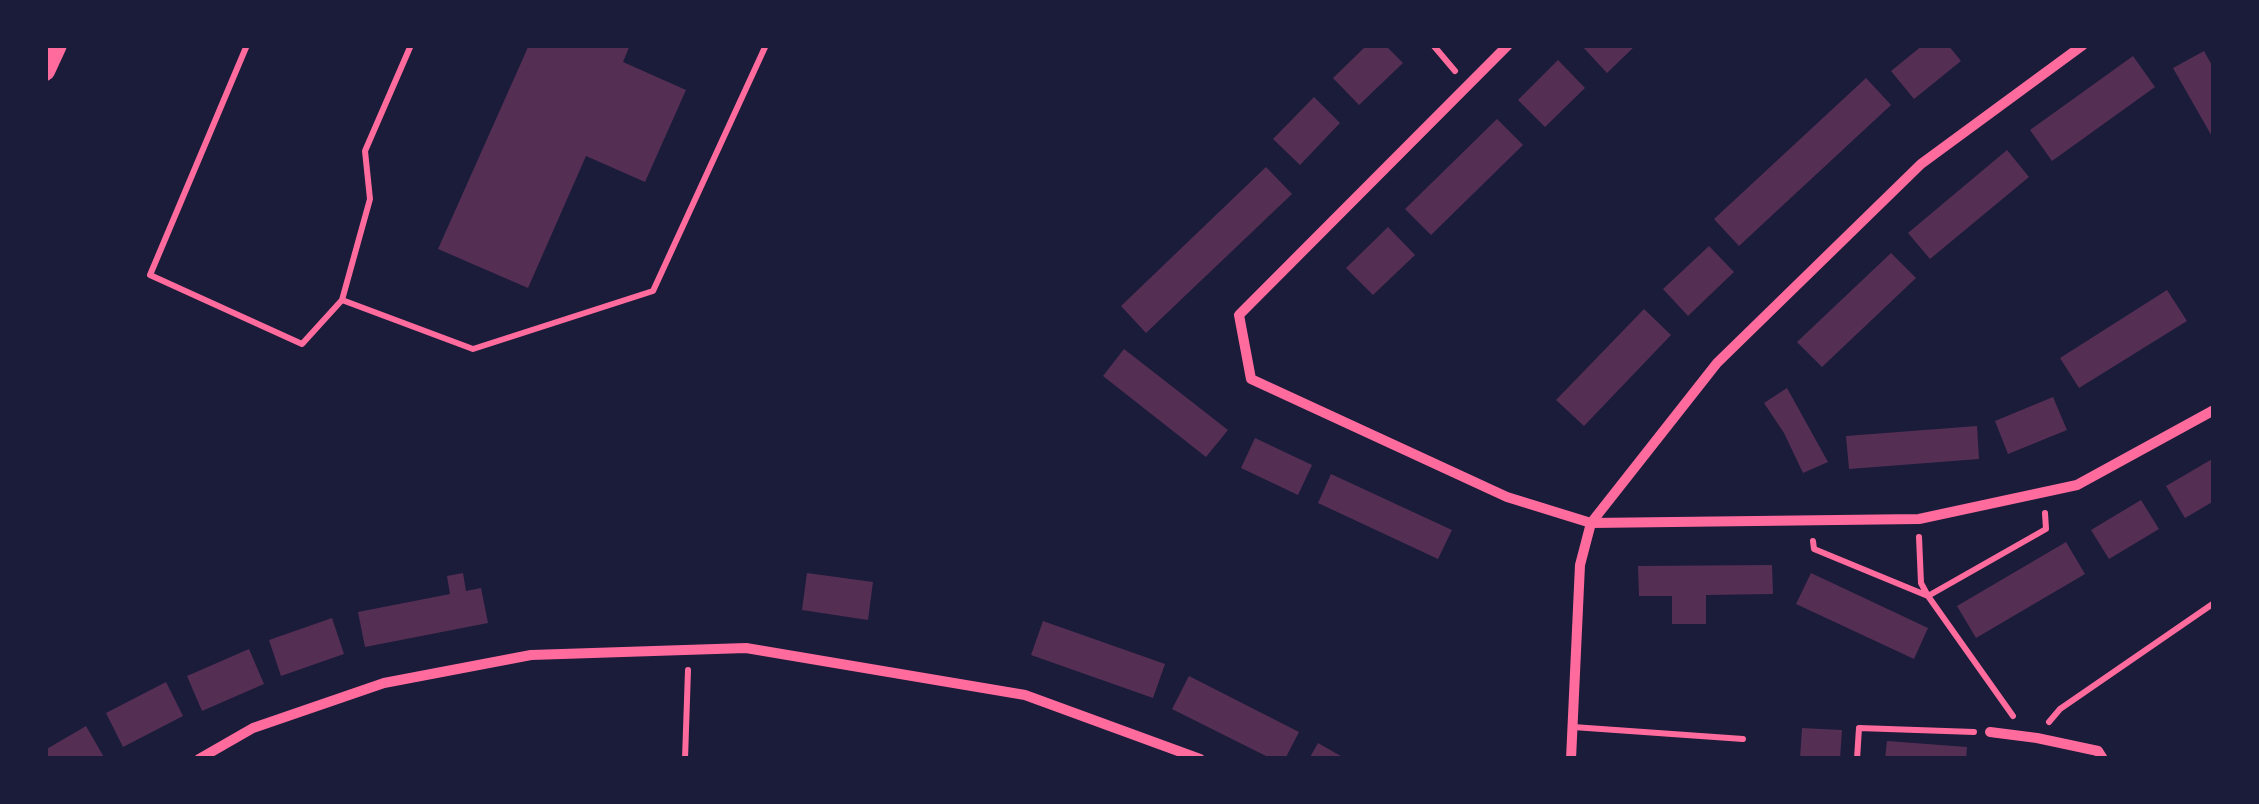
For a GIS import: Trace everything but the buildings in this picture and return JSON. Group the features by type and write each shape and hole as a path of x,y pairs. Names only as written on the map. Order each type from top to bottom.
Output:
{"main road":[{"path":"45,71 57,45"}],"street":[{"path":"1508,45 1240,315 1251,379 1507,497 1590,522 1919,518 2077,484 2214,410"},
{"path":"1572,759 1580,565 1590,522 1717,364 1921,164 2083,45"},
{"path":"198,759 253,728 384,683 531,655 746,648 1025,695 1200,759"},
{"path":"1990,732 2037,738 2100,755"}],"lane":[{"path":"246,45 150,275 302,344 342,300 370,199 365,150 411,45"},
{"path":"342,300 473,350 653,291 766,45"},
{"path":"1573,727 1743,738"}],"path":[{"path":"1434,45 1466,86"},
{"path":"1928,596 2046,528 2044,492"},
{"path":"1919,518 1921,583 2010,712 2037,738 2060,709 2214,603"},
{"path":"1813,520 1814,549 1928,596"},
{"path":"685,759 688,650"},
{"path":"1857,759 1859,728 1990,732"}]}
